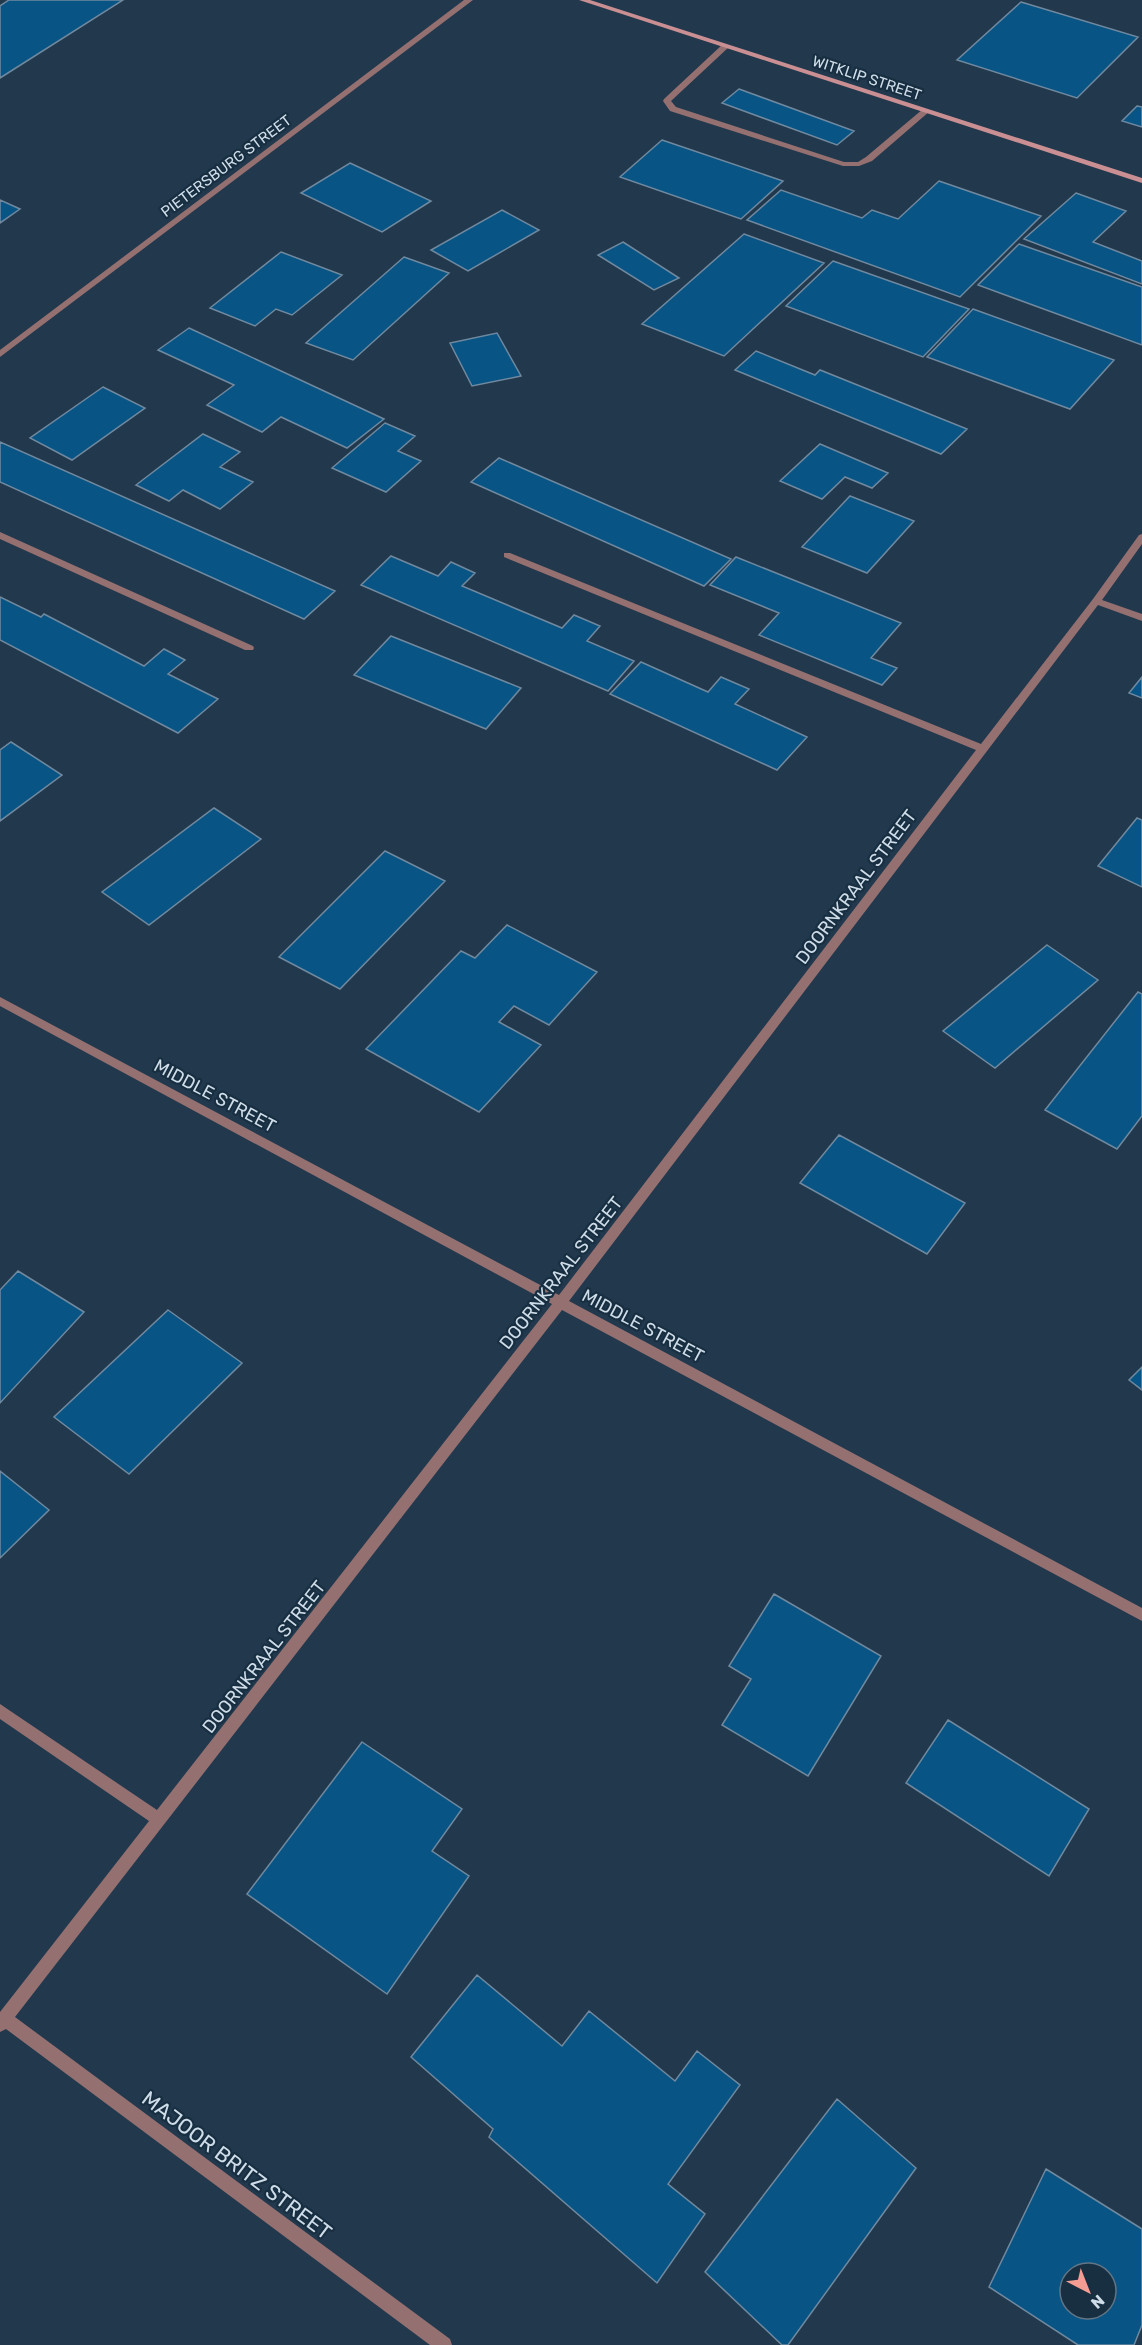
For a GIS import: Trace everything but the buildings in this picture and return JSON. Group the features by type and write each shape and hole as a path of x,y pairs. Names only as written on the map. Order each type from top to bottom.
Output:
{"main road":[{"name":"WITKLIP STREET","path":"583,0 1142,181"}],"street":[{"name":"PIETERSBURG STREET","path":"0,354 469,0"},
{"path":"726,46 667,101 673,109 843,164 859,164 869,159 926,111"},
{"path":"0,535 249,648"},
{"name":"DOORNKRAAL STREET","path":"2,2021 561,1302 1096,601 1142,537"},
{"path":"507,555 983,749"},
{"path":"1096,601 1142,618"},
{"name":"MIDDLE STREET","path":"0,1001 1142,1615"},
{"path":"0,1711 160,1820"},
{"name":"MAJOOR BRITZ STREET","path":"2,2021 444,2345"}]}
